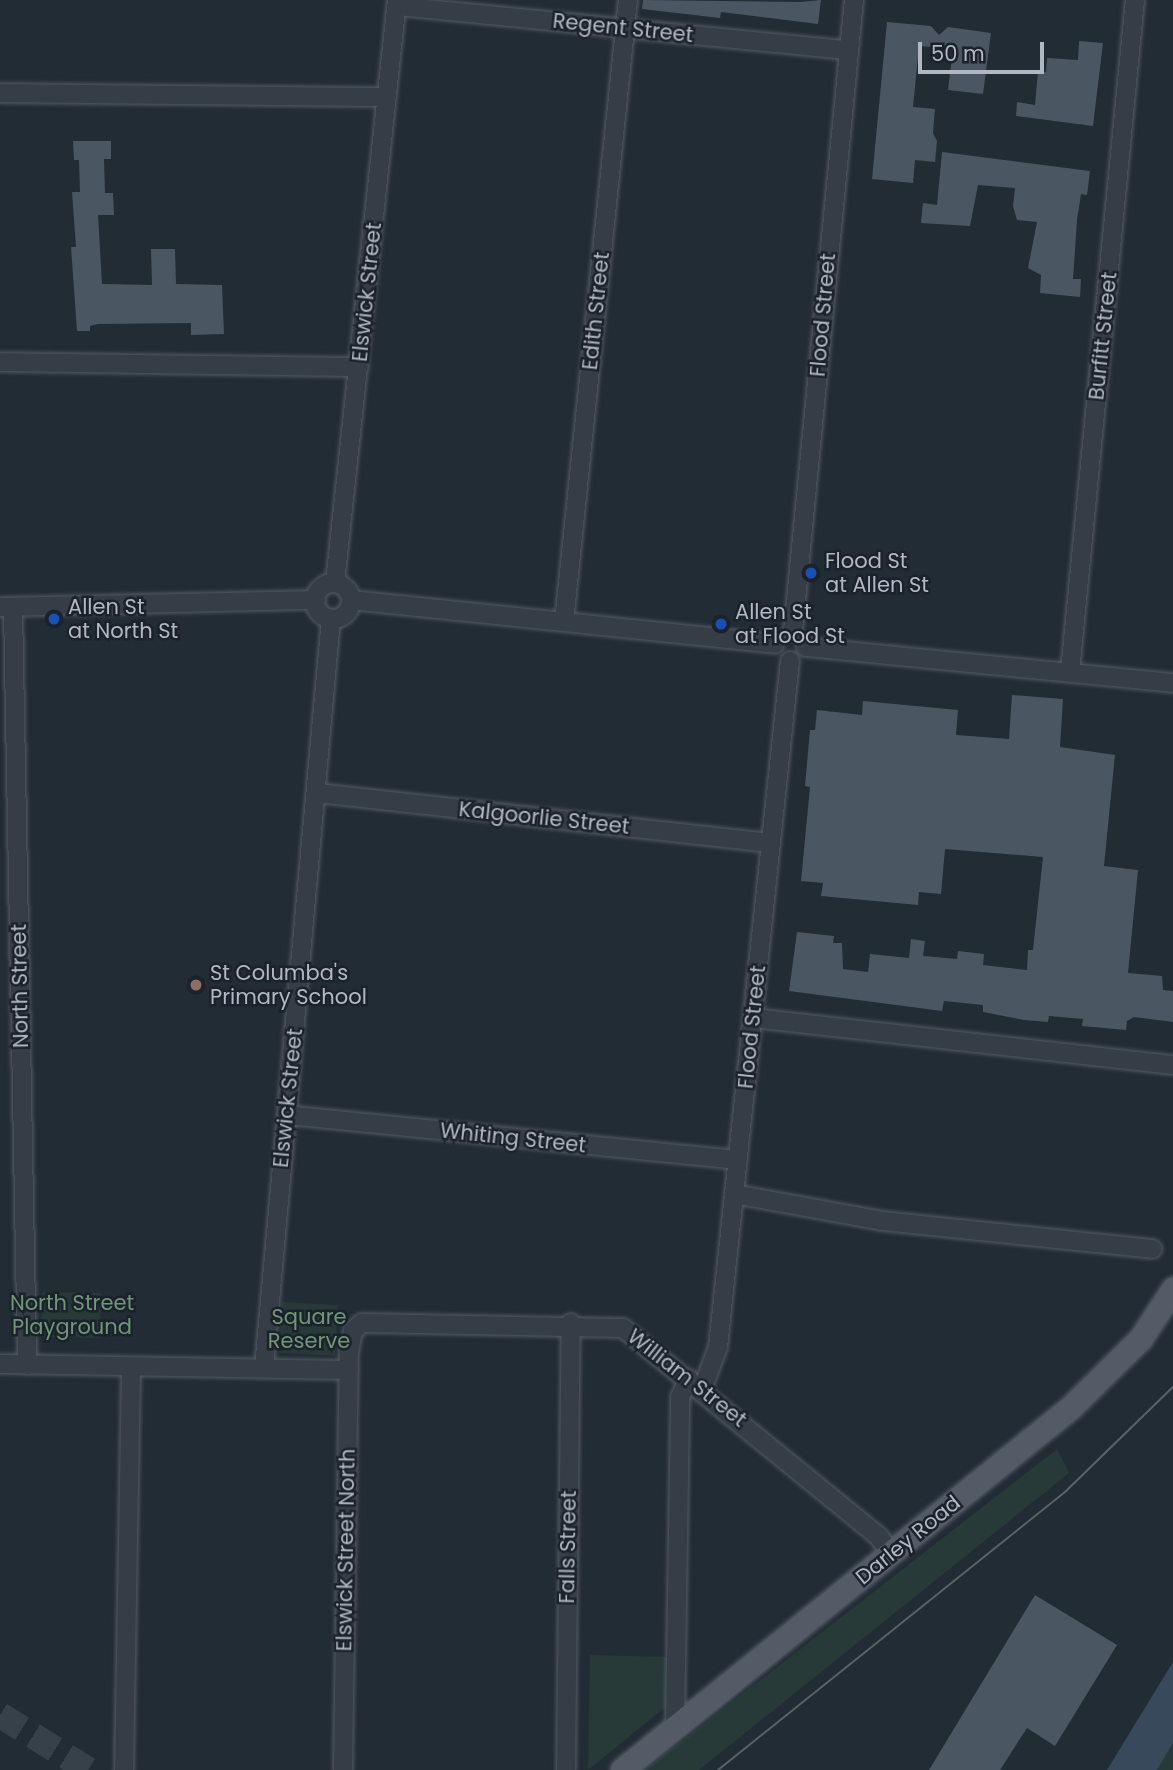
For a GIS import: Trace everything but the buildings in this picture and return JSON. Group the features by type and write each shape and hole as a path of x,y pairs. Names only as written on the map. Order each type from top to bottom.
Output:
{"main road":[{"name":"Darley Road","path":"622,1770 892,1554 1114,1368 1141,1338 1173,1289"}],"street":[{"name":"Edith Street","path":"564,622 628,0"},
{"name":"Flood Street","path":"793,631 854,0"},
{"name":"Burfitt Street","path":"1070,672 1135,0"},
{"name":"Regent Street","path":"397,3 848,50"},
{"name":"Elswick Street","path":"335,583 397,3"},
{"path":"0,93 386,97"},
{"path":"0,362 359,367"},
{"path":"335,583 346,589 351,600 348,611 331,619 320,612 316,600 320,590 335,583"},
{"path":"7,607 316,600"},
{"path":"351,600 775,644"},
{"name":"North Street","path":"7,607 27,1365"},
{"name":"Elswick Street","path":"264,1368 331,619"},
{"path":"793,631 803,638 806,647 800,657 790,661 777,654 775,644 783,632 793,631"},
{"path":"806,647 1173,683"},
{"name":"Flood Street","path":"675,1726 680,1400 714,1369 718,1347 790,661"},
{"name":"Kalgoorlie Street","path":"317,793 770,843"},
{"path":"753,1018 1173,1065"},
{"name":"Whiting Street","path":"287,1115 738,1160"},
{"path":"734,1194 882,1221 1153,1249"},
{"name":"William Street","path":"353,1331 374,1320 571,1323 627,1329 879,1536 892,1554"},
{"name":"Falls Street","path":"566,1770 571,1323"},
{"name":"Elswick Street North","path":"342,1770 349,1370 353,1331"},
{"path":"0,1364 349,1370"},
{"path":"124,1770 131,1367"}],"green space":[{"name":"North Street Playground","path":"42,1292 101,1293 100,1338 41,1337"},
{"name":"Square Reserve","path":"282,1302 338,1305 335,1356 279,1353"},
{"path":"1057,1449 1069,1473 699,1770 645,1770"},
{"path":"590,1655 667,1657 668,1705 588,1770"},
{"path":"1173,1743 1173,1770 1157,1770"}],"water":[{"path":"1173,1662 1173,1743 1157,1770 1107,1770"}],"tunnel":[{"path":"0,1715 88,1770"}],"tram line":[{"path":"718,1770 1067,1490 1173,1387"}],"place":[{"name":"Flood St at Allen St","path":"811,573"},
{"name":"Allen St at North St","path":"54,619"},
{"name":"Allen St at Flood St","path":"721,624"},
{"name":"St Columba's Primary School","path":"196,985"}]}
